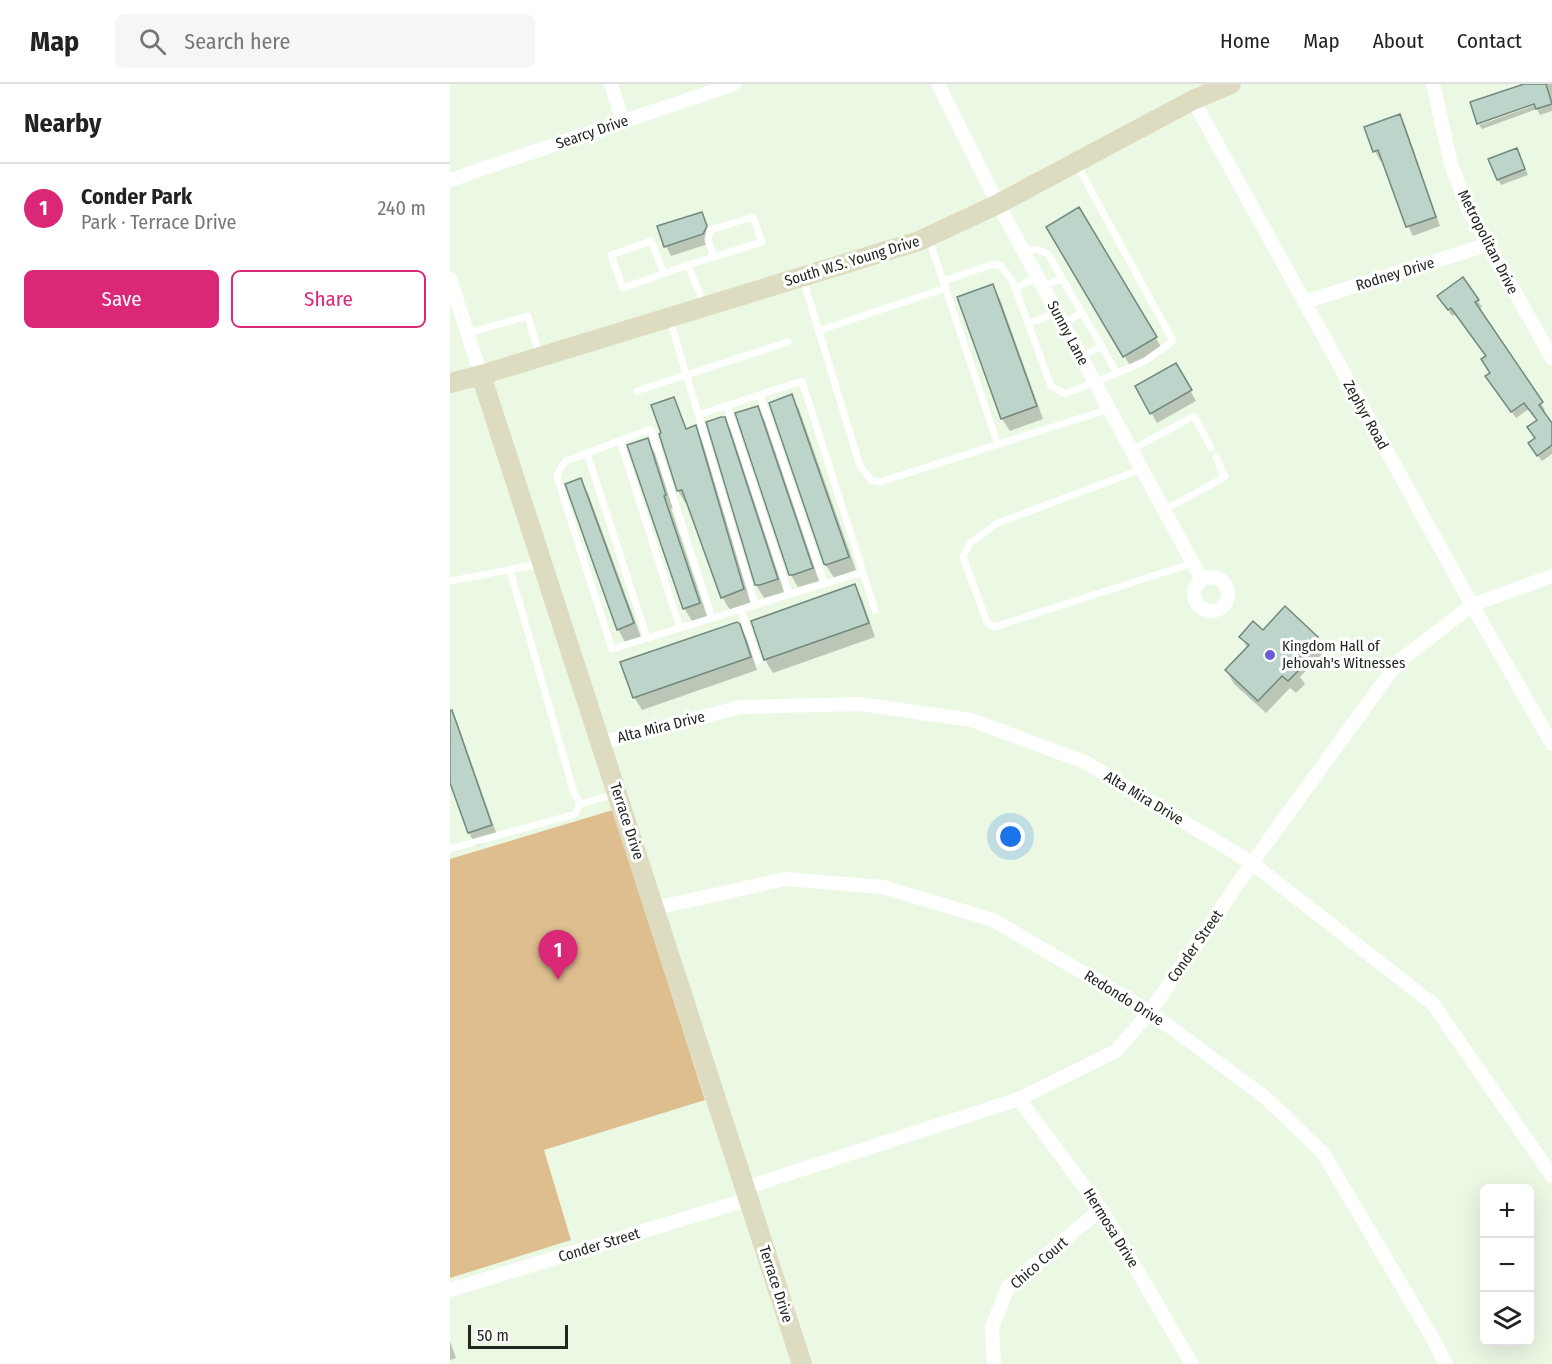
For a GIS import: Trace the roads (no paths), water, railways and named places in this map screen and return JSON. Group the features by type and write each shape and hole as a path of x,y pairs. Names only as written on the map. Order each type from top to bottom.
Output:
{"street":[{"path":"611,84 623,122"},
{"name":"Searcy Drive","path":"450,180 734,84"},
{"name":"Sunny Lane","path":"938,84 998,204 1202,580"},
{"name":"South W.S. Young Drive","path":"450,382 539,358 928,237 998,204 1076,162 1189,92 1231,84"},
{"name":"Metropolitan Drive","path":"1433,84 1451,164 1467,207 1486,245 1552,358"},
{"name":"Zephyr Road","path":"1189,92 1472,605 1552,744"},
{"name":"Rodney Drive","path":"1304,302 1486,245"},
{"name":"Terrace Drive","path":"450,279 656,908 802,1364"},
{"name":"Conder Street","path":"450,1290 747,1193 1019,1099 1116,1051 1150,1012 1252,863 1398,662 1472,605 1552,576"},
{"name":"Alta Mira Drive","path":"601,743 741,707 860,704 971,720 1085,762 1252,863 1433,1004 1552,1176"},
{"name":"Redondo Drive","path":"656,908 785,879 883,887 993,920 1150,1012 1266,1098 1323,1154 1446,1364"},
{"name":"Hermosa Drive","path":"1019,1099 1101,1209 1192,1364"},
{"name":"Chico Court","path":"994,1364 992,1327 1008,1287 1101,1209"}],"lane":[{"path":"818,331 945,285 994,264 1001,266 1015,288 1051,386 1065,394 1145,361 1173,341 1076,162"},
{"path":"664,273 651,241 611,255 623,288 762,242 753,217 710,230 708,240 714,257"},
{"path":"928,237 998,445"},
{"path":"1025,253 1036,249 1047,254 1117,373"},
{"path":"688,265 705,307"},
{"path":"802,277 860,466 871,480 880,482 1109,409"},
{"path":"1015,288 1062,278"},
{"path":"1028,324 1082,313"},
{"path":"468,333 528,316 539,358"},
{"path":"669,317 754,605"},
{"path":"637,391 788,342"},
{"path":"1081,357 1101,346"},
{"path":"698,415 802,381 875,610"},
{"path":"760,395 825,583"},
{"path":"727,405 789,594"},
{"path":"1131,450 1194,416 1210,448"},
{"path":"712,618 651,429 566,461 556,477 612,649 863,572"},
{"path":"620,441 680,628"},
{"path":"587,453 647,638"},
{"path":"1164,510 1225,477 1216,457"},
{"path":"1142,469 998,523 970,543 963,557 987,622 994,627 1193,564"},
{"path":"450,581 542,563"},
{"path":"510,570 574,793 580,804"},
{"path":"741,609 758,661"},
{"path":"451,847 575,814 580,804 618,794"}],"place":[{"name":"Kingdom Hall of Jehovah's Witnesses","path":"1270,655"},
{"name":"Conder Park","path":"558,980"}]}
